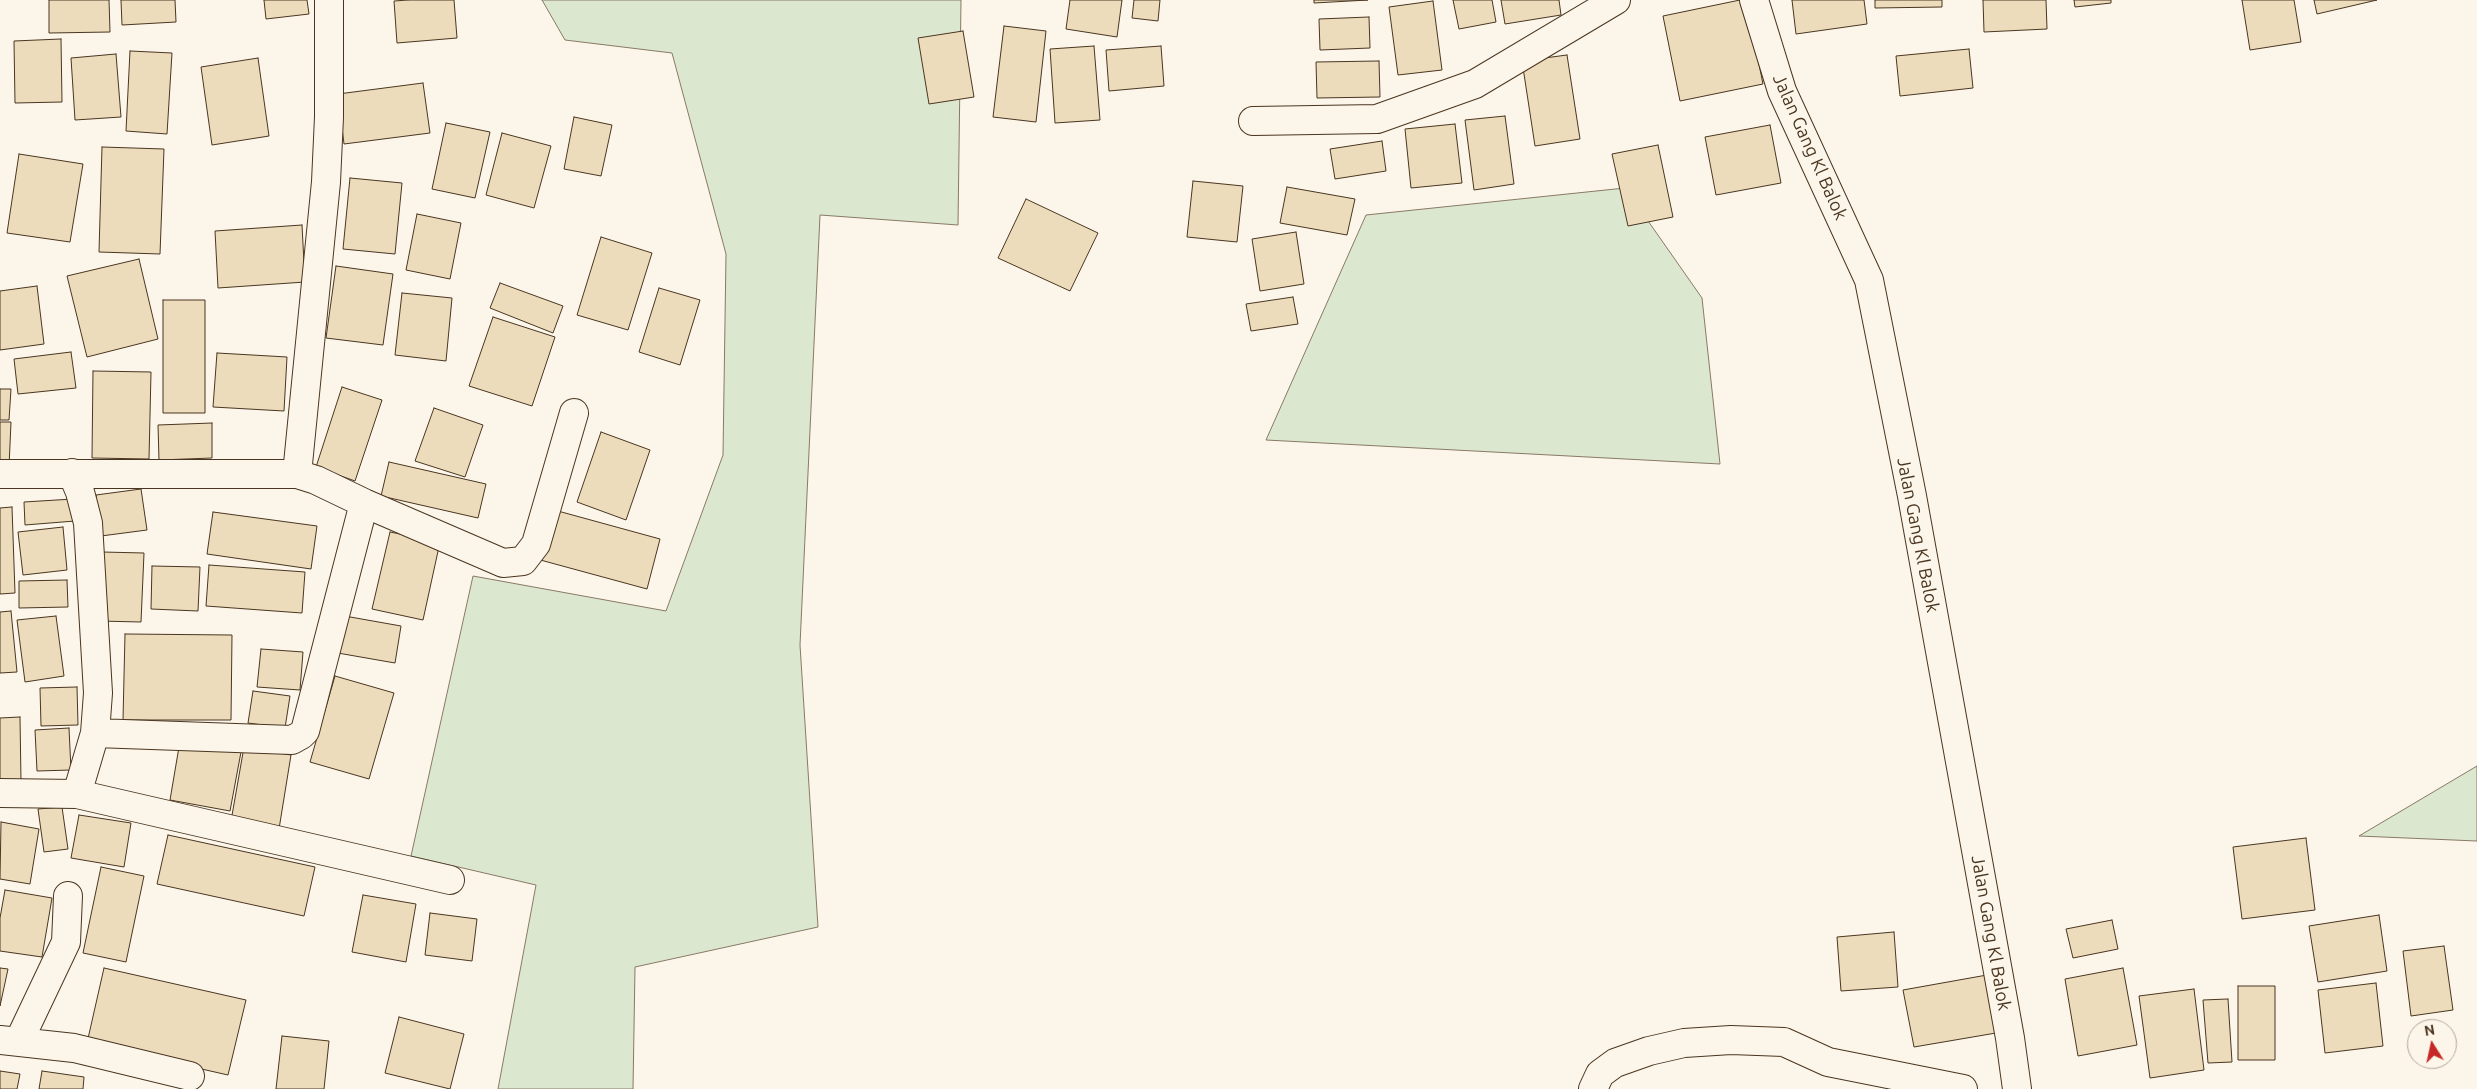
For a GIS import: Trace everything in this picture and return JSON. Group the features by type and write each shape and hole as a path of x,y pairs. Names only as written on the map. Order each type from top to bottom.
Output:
{"street":[{"path":"296,474 326,182 330,116 329,0"},
{"path":"1253,121 1377,119 1475,84 1616,0"},
{"name":"Jalan Gang Kl Balok","path":"1754,0 1782,91 1869,280 1912,496 2010,1038 2017,1089"},
{"path":"0,474 296,474 316,480 364,503 503,563 523,561 536,544 574,413"},
{"path":"72,473 80,492 88,523 98,693 95,733 77,794"},
{"path":"95,733 292,740 301,735 305,730 364,503"},
{"path":"0,794 77,794 450,880"},
{"path":"68,896 66,942 10,1041 74,1048 190,1076"},
{"path":"1593,1089 1600,1074 1615,1063 1649,1051 1684,1043 1731,1040 1784,1042 1828,1062 1963,1089"}],"green space":[{"path":"542,0 961,0 958,225 820,215 800,645 818,927 635,967 633,1089 498,1089 536,885 411,856 473,576 666,611 723,455 726,254 672,53 565,40"},
{"path":"1625,188 1702,298 1720,464 1266,440 1366,215"},
{"path":"2477,766 2477,841 2359,836"}],"building":[{"path":"49,0 109,0 110,32 49,33"},
{"path":"121,0 175,0 176,22 122,25"},
{"path":"264,0 307,0 309,14 266,19"},
{"path":"454,0 457,38 397,43 394,1"},
{"path":"1070,0 1122,0 1117,37 1066,29"},
{"path":"1134,0 1160,0 1158,21 1132,18"},
{"path":"1314,0 1368,0 1314,3"},
{"path":"1453,0 1492,0 1496,22 1459,29"},
{"path":"1501,0 1559,0 1561,15 1505,24"},
{"path":"1746,0 1763,84 1680,101 1663,16"},
{"path":"1792,0 1864,0 1867,24 1796,34"},
{"path":"1875,0 1942,0 1942,7 1875,8"},
{"path":"1983,0 2046,0 2047,29 1984,32"},
{"path":"2074,0 2111,0 2111,3 2075,7"},
{"path":"2242,0 2294,0 2301,42 2250,50"},
{"path":"2314,0 2377,0 2317,14"},
{"path":"1433,1 1442,70 1398,75 1389,7"},
{"path":"1369,17 1370,48 1320,50 1319,19"},
{"path":"1004,26 1046,31 1036,122 993,117"},
{"path":"963,31 974,97 929,104 918,38"},
{"path":"61,39 62,102 15,103 14,41"},
{"path":"1094,46 1100,120 1055,123 1050,49"},
{"path":"1161,46 1164,86 1109,91 1106,50"},
{"path":"1969,49 1973,88 1900,96 1896,56"},
{"path":"130,51 172,53 167,134 126,131"},
{"path":"116,54 121,117 75,120 71,58"},
{"path":"1567,55 1580,139 1535,146 1522,61"},
{"path":"258,58 269,136 212,145 201,67"},
{"path":"1379,61 1380,97 1317,98 1316,62"},
{"path":"423,83 430,133 344,144 338,94"},
{"path":"1505,116 1514,184 1474,190 1465,120"},
{"path":"574,117 612,125 601,176 564,169"},
{"path":"446,123 490,132 475,198 432,189"},
{"path":"1455,124 1462,183 1411,188 1405,129"},
{"path":"1770,125 1781,183 1716,195 1705,137"},
{"path":"502,133 551,146 534,208 486,195"},
{"path":"1382,141 1386,171 1335,179 1330,149"},
{"path":"1658,145 1673,217 1628,226 1612,154"},
{"path":"102,147 164,149 160,254 99,252"},
{"path":"19,154 83,164 70,242 7,233"},
{"path":"350,178 402,183 395,254 343,249"},
{"path":"1193,181 1243,186 1237,242 1187,237"},
{"path":"1287,187 1355,199 1347,235 1280,223"},
{"path":"1026,199 1098,233 1070,291 998,258"},
{"path":"417,214 461,223 450,279 406,270"},
{"path":"302,225 305,282 218,288 215,231"},
{"path":"1296,232 1304,284 1260,291 1252,239"},
{"path":"601,237 652,253 628,330 577,315"},
{"path":"139,259 158,339 87,357 67,276"},
{"path":"336,266 393,274 383,345 326,338"},
{"path":"500,283 563,306 553,333 490,308"},
{"path":"37,286 44,344 0,350 0,291"},
{"path":"659,288 700,300 680,365 639,352"},
{"path":"402,293 452,298 446,361 395,355"},
{"path":"1293,297 1298,324 1251,331 1246,304"},
{"path":"163,300 205,300 205,413 163,413"},
{"path":"493,317 555,337 532,406 469,386"},
{"path":"71,352 76,388 18,394 14,359"},
{"path":"217,353 287,357 284,411 213,407"},
{"path":"93,371 151,372 149,459 92,458"},
{"path":"342,387 382,400 355,481 316,467"},
{"path":"0,389 11,389 9,420 0,420"},
{"path":"434,408 483,425 465,477 415,461"},
{"path":"0,422 11,422 9,467 0,467"},
{"path":"212,423 212,458 159,460 158,425"},
{"path":"601,432 650,450 626,520 577,502"},
{"path":"389,462 486,484 478,518 381,496"},
{"path":"141,489 147,530 101,536 96,495"},
{"path":"73,499 75,521 25,525 24,502"},
{"path":"12,507 15,593 0,594 0,508"},
{"path":"547,508 660,539 647,589 533,558"},
{"path":"213,512 317,526 311,569 207,554"},
{"path":"63,527 67,570 23,575 18,532"},
{"path":"390,532 440,542 423,620 372,609"},
{"path":"102,552 144,553 141,622 99,621"},
{"path":"209,565 305,572 302,613 206,606"},
{"path":"152,566 200,567 198,611 151,609"},
{"path":"67,580 68,607 19,608 19,581"},
{"path":"11,611 17,672 0,673 0,612"},
{"path":"339,615 401,626 395,663 332,652"},
{"path":"56,616 64,676 25,682 17,620"},
{"path":"125,634 232,635 231,720 123,720"},
{"path":"261,649 303,652 300,690 257,687"},
{"path":"335,676 394,693 369,779 310,762"},
{"path":"77,687 78,725 41,726 40,688"},
{"path":"253,691 290,696 285,728 248,723"},
{"path":"20,717 21,781 0,782 0,718"},
{"path":"69,728 71,770 37,771 35,730"},
{"path":"180,741 241,752 230,811 170,800"},
{"path":"244,747 291,755 279,829 231,821"},
{"path":"62,807 68,849 44,852 38,809"},
{"path":"79,815 131,823 124,867 71,858"},
{"path":"1,822 39,829 30,884 0,879"},
{"path":"168,835 315,867 304,916 157,884"},
{"path":"2306,838 2315,910 2242,919 2233,847"},
{"path":"101,867 144,876 126,962 83,953"},
{"path":"5,890 52,898 42,957 0,951 0,918"},
{"path":"363,895 416,904 406,962 352,952"},
{"path":"430,913 477,919 472,961 425,955"},
{"path":"2379,915 2387,971 2318,982 2309,926"},
{"path":"2112,920 2118,949 2073,958 2066,929"},
{"path":"1894,932 1898,987 1841,991 1837,937"},
{"path":"2444,946 2453,1010 2411,1016 2403,951"},
{"path":"0,968 8,969 0,1006"},
{"path":"104,968 246,1000 228,1075 87,1043"},
{"path":"2123,968 2137,1045 2078,1056 2065,979"},
{"path":"1987,975 1996,1033 1914,1047 1903,990"},
{"path":"2376,983 2383,1046 2325,1053 2318,990"},
{"path":"2238,986 2275,986 2275,1060 2238,1060"},
{"path":"2194,989 2204,1070 2150,1078 2139,996"},
{"path":"2228,999 2232,1062 2208,1063 2203,1000"},
{"path":"399,1017 464,1034 450,1089 385,1073"},
{"path":"282,1036 329,1041 324,1089 276,1089"},
{"path":"0,1071 20,1074 17,1089 0,1089"},
{"path":"42,1071 84,1077 83,1089 39,1089"}]}
